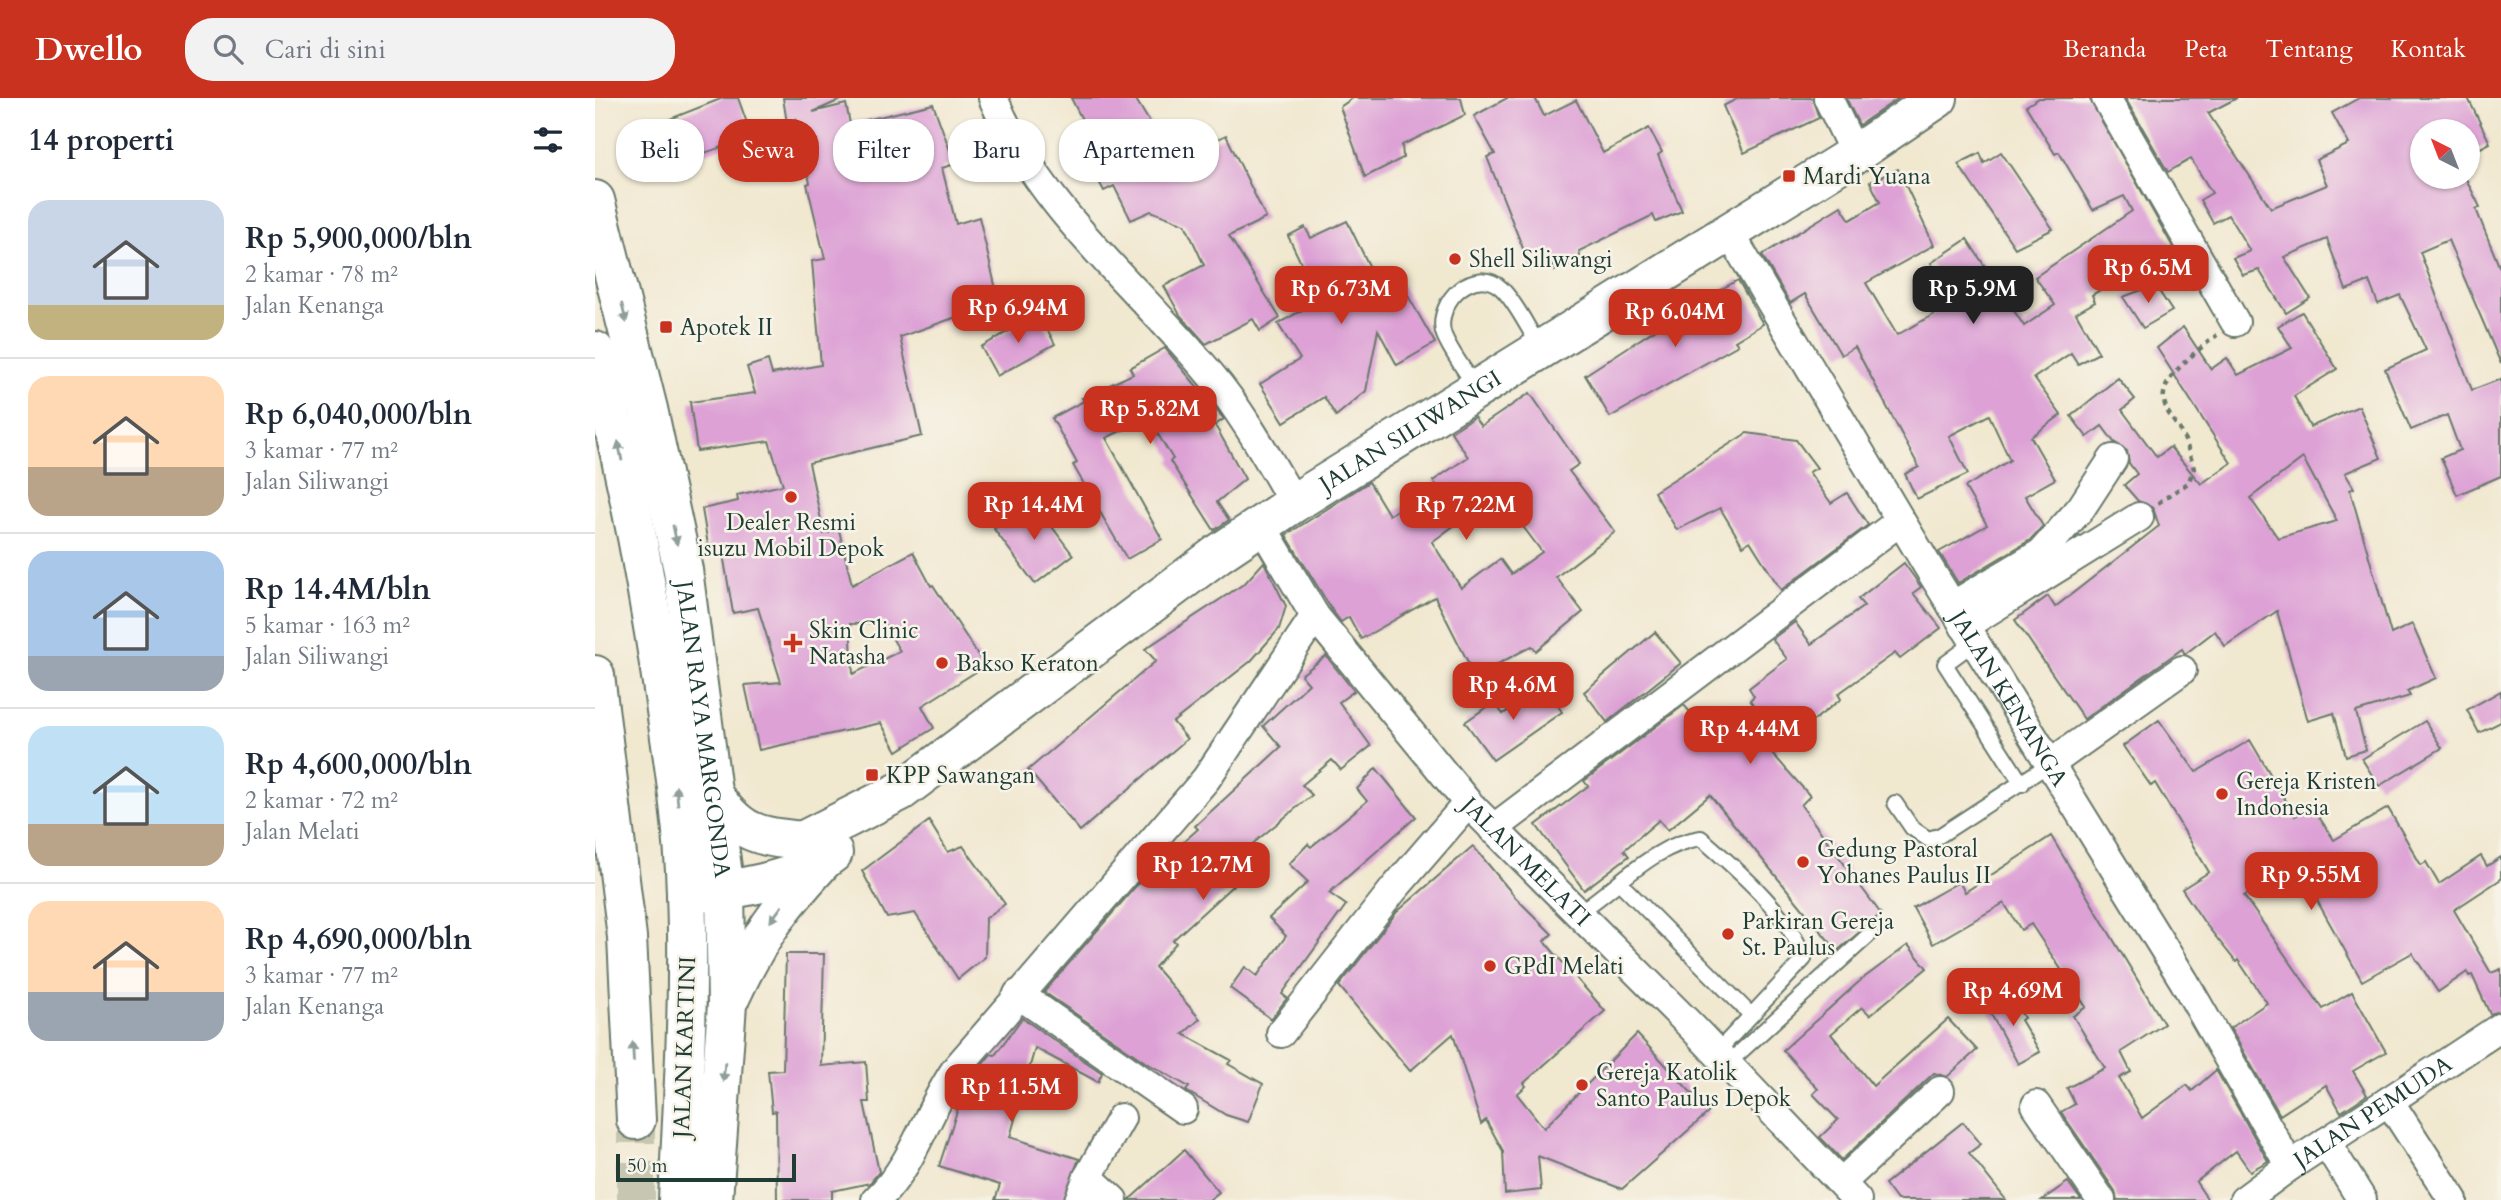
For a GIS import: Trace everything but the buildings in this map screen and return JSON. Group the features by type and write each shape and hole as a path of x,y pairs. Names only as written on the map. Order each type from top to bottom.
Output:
{"main road":[{"name":"JALAN SILIWANGI","path":"686,894 726,891 875,820 901,791 1218,554 1294,503 1855,154 1938,98"},
{"name":"JALAN RAYA MARGONDA","path":"595,200 648,409 683,570 726,891 727,1004 713,1200"},
{"name":"JALAN RAYA MARGONDA","path":"595,351 618,439 646,581 670,739 686,894"},
{"path":"595,675 627,937 636,1120"},
{"path":"713,795 738,826 750,833 812,852 782,905 760,936 727,1004"},
{"name":"JALAN KARTINI","path":"678,1200 687,1036 686,894"}],"street":[{"path":"993,98 1015,144 1046,192 1225,393 1294,503"},
{"path":"1828,98 1855,154"},
{"path":"2106,98 2235,322"},
{"name":"JALAN KENANGA","path":"1729,232 1900,521 2184,981 2290,1166"},
{"path":"1964,625 2041,553 2081,508 2113,459"},
{"path":"1964,625 2139,517"},
{"path":"1493,829 1900,521"},
{"name":"JALAN MELATI","path":"1261,525 1315,615 1468,803 1583,910 1849,1191"},
{"path":"876,1200 903,1171 942,1089 1018,994 1206,779 1315,615"},
{"path":"2051,763 2182,670"},
{"path":"1281,1033 1393,890 1468,803"},
{"path":"1018,994 1183,1109"},
{"name":"JALAN PEMUDA","path":"2244,1200 2290,1166 2500,1029"},
{"path":"1849,1191 1940,1091"},
{"path":"2389,1101 2453,1200"},
{"path":"2036,1105 2101,1200"},
{"path":"1113,1200 1084,1188 1121,1118"},
{"path":"2326,1142 2362,1200"}],"lane":[{"path":"1476,389 1443,332 1443,309 1449,297 1479,278 1488,279 1502,289 1541,349"},
{"path":"1964,625 1945,664 2022,783"},
{"path":"1895,803 1912,828 1928,839 1939,836 2051,763"},
{"path":"1583,910 1653,856 1683,841 1701,838 1742,874 1798,942 1804,959 1751,1015 1722,1058"},
{"path":"1620,883 1751,1015"},
{"path":"1722,1058 1871,933"}],"path":[{"path":"2139,517 2193,477 2194,469 2183,436 2169,415 2163,399 2164,387 2182,365 2235,322"}],"tunnel":[{"path":"636,1120 636,1200"}],"place":[{"name":"Mardi Yuana","path":"1789,176"},
{"name":"Shell Siliwangi","path":"1455,259"},
{"name":"Apotek II","path":"666,327"},
{"name":"Dealer Resmi isuzu Mobil Depok","path":"791,497"},
{"name":"Skin Clinic Natasha","path":"793,643"},
{"name":"Bakso Keraton","path":"942,663"},
{"name":"KPP Sawangan","path":"872,775"},
{"name":"Gereja Kristen Indonesia","path":"2222,794"},
{"name":"Gedung Pastoral Yohanes Paulus II","path":"1803,862"},
{"name":"Parkiran Gereja St. Paulus","path":"1728,934"},
{"name":"GPdI Melati","path":"1490,966"},
{"name":"Gereja Katolik Santo Paulus Depok","path":"1582,1085"}]}
